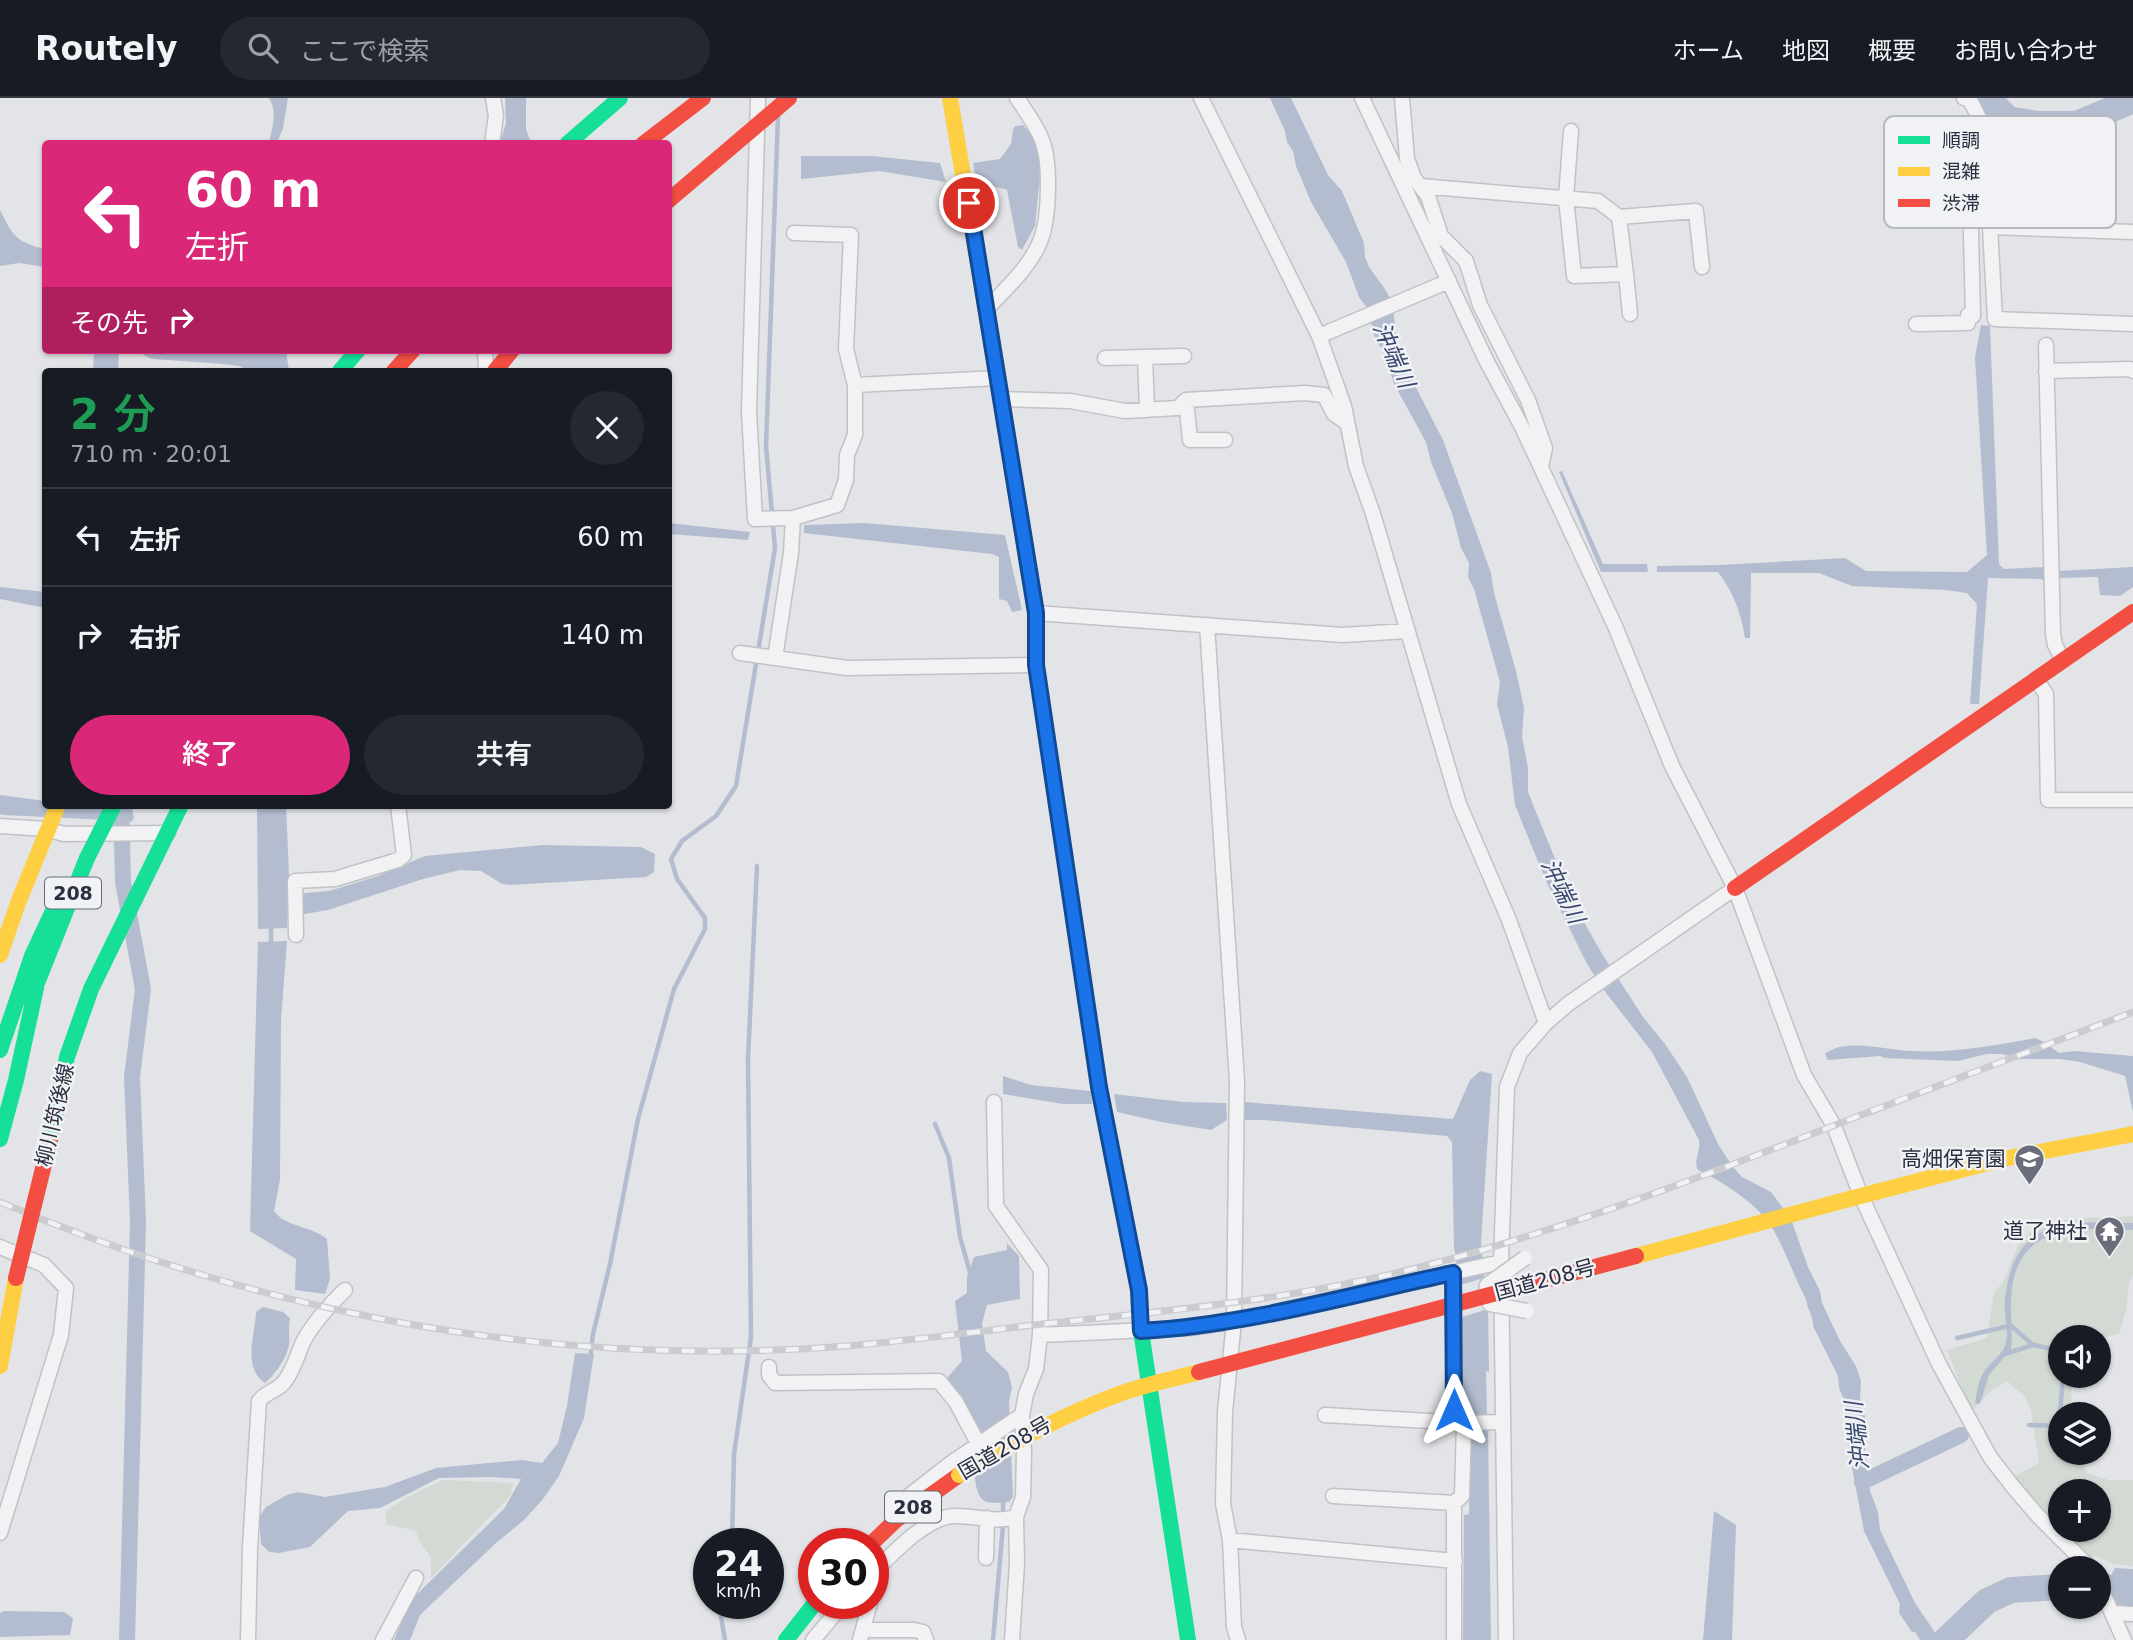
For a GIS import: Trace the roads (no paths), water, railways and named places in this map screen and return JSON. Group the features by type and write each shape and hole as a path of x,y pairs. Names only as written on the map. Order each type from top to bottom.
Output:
{"main road":[{"path":"572,140 620,98"},
{"path":"635,140 689,98"},
{"path":"648,140 703,98"},
{"path":"672,198 789,98"},
{"path":"950,98 1036,613 1036,665 1099,1087 1139,1290 1141,1331 1188,1640"},
{"path":"343,368 355,354"},
{"path":"397,368 409,354"},
{"path":"407,368 419,354"},
{"path":"497,368 509,354"},
{"path":"1731,892 2133,612"},
{"path":"0,955 46,829 56,809"},
{"name":"208","path":"0,1068 29,980 79,854 102,809"},
{"name":"208","path":"0,1097 37,983 88,858 112,809"},
{"name":"柳川筑後線","path":"0,1366 16,1278 67,1057 92,989 179,809"},
{"path":"0,1050 32,956 79,854"},
{"path":"0,1139 37,983"},
{"name":"国道208号","path":"888,1528 1003,1446 1037,1428 1125,1392 2003,1159 2133,1134"},
{"path":"786,1640 802,1619"}],"street":[{"path":"493,98 496,115 493,140"},
{"path":"758,98 749,412 755,519 788,518 836,505 846,480 847,455 855,435 855,385 846,349 851,235 794,233"},
{"path":"987,309 1020,272 1039,245 1047,208 1048,182 1043,141 1017,98"},
{"path":"1201,98 1324,333 1344,406 1356,466 1373,514 1459,804 1509,920 1546,1023"},
{"path":"1362,98 1444,284 1541,467 1615,626 1672,766 1731,892 1804,1075 1834,1126 1857,1197 1939,1364 1990,1457 2038,1516 2078,1556"},
{"path":"1402,98 1408,159 1414,178 1428,196 1441,236 1465,261 1480,306 1532,409 1545,448 1541,467"},
{"path":"1964,98 1970,100 1978,116"},
{"path":"1572,131 1566,198 1574,276 1626,274"},
{"path":"1420,186 1598,201 1619,217 1696,211 1702,267"},
{"path":"1619,217 1630,314"},
{"path":"1916,324 1968,323 1968,316 1973,316 1971,228"},
{"path":"1990,228 1995,318 2133,324"},
{"path":"2019,228 2133,232"},
{"path":"1324,333 1444,284"},
{"path":"2046,345 2053,634 2063,660"},
{"path":"1105,358 1184,356"},
{"path":"1145,357 1147,410"},
{"path":"2046,371 2133,371"},
{"path":"855,385 998,378"},
{"path":"1001,399 1070,401 1125,411 1178,408 1186,400 1305,393 1324,395 1334,414 1347,423"},
{"path":"1186,400 1190,440 1226,440"},
{"path":"772,658 791,553 788,518"},
{"path":"1036,613 1343,635 1407,631"},
{"path":"1207,625 1237,1081 1234,1321 1225,1412 1223,1504 1230,1540 1234,1626 1238,1640"},
{"path":"744,654 847,668 1036,665"},
{"path":"2036,678 2046,694 2048,800 2133,800"},
{"path":"296,935 295,881 335,878 398,860 404,855 398,809"},
{"path":"0,826 46,829 64,834 168,832"},
{"path":"1506,1640 1503,1422 1495,1263 1507,1087 1520,1053 1546,1023 1568,1004 1731,892"},
{"path":"994,1102 996,1206 1041,1270 1041,1335 1036,1369 1018,1418 1024,1451 1023,1497 1016,1517 1017,1563 1012,1640"},
{"path":"0,1247 44,1265 66,1288 61,1335 0,1533"},
{"path":"1525,1258 1487,1285 1485,1296 1490,1304 1527,1311"},
{"path":"1041,1335 1191,1328 1234,1321 1495,1263"},
{"path":"1333,1496 1454,1503 1462,1496 1464,1423 1454,1410 1453,1273"},
{"path":"248,1640 250,1548 259,1401 264,1394 283,1384 296,1364 301,1344 325,1309 345,1290"},
{"path":"769,1367 769,1375 775,1383 939,1381 956,1402 974,1448"},
{"path":"1325,1415 1464,1423 1503,1422"},
{"path":"889,1547 905,1521 974,1448 1018,1418"},
{"path":"1454,1503 1454,1640"},
{"path":"889,1529 905,1521 948,1516 1009,1520 1016,1517"},
{"path":"986,1558 988,1518"},
{"path":"1230,1540 1455,1561"},
{"path":"383,1640 416,1578"},
{"path":"2111,1607 2124,1640"},
{"path":"772,1640 798,1608"},
{"path":"2114,1613 2133,1614"},
{"path":"813,1640 831,1619"},
{"path":"861,1635 914,1630 923,1632 926,1640"}],"water":[{"path":"269,98 288,98 278,140 270,140 274,115"},
{"path":"505,98 526,98 526,129 530,140 501,140 506,123"},
{"name":"沖端川","path":"1270,98 1291,98 1328,175 1342,191 1364,243 1369,267 1387,292 1393,307 1396,337 1407,370 1443,440 1491,573 1524,708 1522,737 1528,768 1528,792 1572,901 1643,1017 1687,1077 1718,1144 1733,1167 1742,1177 1771,1192 1791,1219 1808,1267 1820,1291 1822,1303 1840,1341 1856,1366 1861,1381 1865,1452 1870,1491 1878,1512 1880,1530 1915,1603 1940,1640 1920,1640 1915,1632 1912,1632 1899,1613 1900,1604 1864,1531 1849,1452 1845,1402 1839,1388 1838,1376 1813,1326 1806,1299 1776,1234 1764,1217 1747,1201 1698,1170 1696,1163 1699,1140 1652,1052 1587,964 1546,881 1515,805 1508,747 1497,704 1500,682 1474,589 1468,577 1469,563 1461,548 1452,513 1431,462 1426,442 1394,384 1385,355 1375,338 1367,308 1359,297 1346,262 1311,202"},
{"path":"1023,125 1040,144 1041,166 1035,226 1022,250 1018,247 1007,190 976,181 973,163 1000,159 1011,144 1015,126"},
{"path":"801,156 872,156 940,163 946,182 879,171 801,179"},
{"path":"0,210 16,237 42,248 42,267 19,263 0,266"},
{"path":"1981,325 1990,326 1999,564 2004,569 2044,567 2047,583 2041,579 1988,578 1979,704 1970,704 1977,604 1967,593 1852,586 1819,573 1751,573 1750,638 1745,638 1736,603 1718,572 1657,572 1657,566 1845,558 1866,571 1967,572 1987,555 1975,357"},
{"path":"94,354 119,354 118,368 93,368"},
{"path":"142,354 287,354 289,368 244,368 152,359"},
{"path":"1562,471 1603,564 1647,564 1648,572 1601,572 1559,472"},
{"path":"672,523 750,532 748,540 672,534"},
{"path":"864,523 1005,535 1022,610 1012,612 1007,601 999,599 999,557 992,554 804,533 804,525"},
{"path":"2133,567 2133,587 2120,596 2100,595 2098,577 2059,578 2059,571"},
{"path":"0,587 42,592 42,607 0,599"},
{"path":"0,795 42,801 42,809 132,809 134,818 131,822 108,822 0,814"},
{"path":"257,809 286,809 289,875 287,928 258,929"},
{"path":"542,845 641,847 655,854 654,872 646,877 510,885 502,884 481,871 460,870 423,879 328,910 299,915 302,896 305,893 329,891 378,876 425,856"},
{"path":"287,941 281,1020 280,1179 274,1211 285,1220 327,1239 330,1279 325,1294 295,1290 296,1259 250,1231 258,942"},
{"path":"2035,1038 2059,1053 2074,1051 2133,1056 2133,1112 2125,1076 2080,1062 2020,1059 2002,1054 1987,1054 1958,1061 1880,1056 1828,1060 1825,1054 1832,1049 1850,1046 1950,1051"},
{"path":"1480,1071 1492,1074 1481,1242 1484,1278 1460,1285 1454,1247 1452,1142 1447,1136 1244,1120 1244,1102 1453,1119 1470,1080"},
{"path":"1003,1076 1031,1085 1091,1091 1092,1104 1063,1104 1003,1094"},
{"path":"1114,1094 1183,1102 1226,1103 1227,1120 1211,1130 1117,1112"},
{"path":"2133,1223 2133,1230 2090,1229 2051,1235 2036,1243 2023,1256 2015,1275 2011,1300 2011,1349 1989,1375 1980,1404 1975,1403 1982,1376 2005,1346 2005,1299 2010,1272 2019,1252 2032,1238 2065,1225"},
{"path":"1007,1243 1019,1256 1020,1299 987,1305 982,1323 986,1351 1008,1372 1012,1387 1009,1402 1013,1497 1009,1502 992,1503 981,1498 977,1490 976,1433 973,1419 947,1378 962,1361 955,1301 967,1293 967,1277 974,1257 1007,1250"},
{"path":"263,1307 283,1312 290,1318 288,1351 280,1366 265,1383 254,1369 251,1350 256,1312"},
{"path":"1488,1309 1487,1414 1471,1415 1461,1408 1459,1318"},
{"path":"575,1353 594,1354 584,1418 559,1476 524,1520 420,1615 410,1640 394,1640 412,1599 504,1509 521,1479 439,1478 380,1508 348,1511 310,1547 279,1553 269,1552 261,1544 259,1517 266,1507 287,1495 298,1492 325,1497 385,1487 436,1468 522,1460 542,1463 558,1443"},
{"path":"1488,1429 1491,1640 1463,1640 1464,1515 1469,1514 1470,1434 1475,1430"},
{"path":"1714,1511 1736,1525 1732,1640 1703,1640"},
{"path":"2115,1568 2133,1569 2133,1611 2111,1599 2111,1575"},
{"path":"64,1612 73,1618 70,1635 0,1637 0,1613"}],"waterway":[{"path":"1988,98 2005,116"},
{"path":"2096,116 2133,100"},
{"path":"590,1359 638,1119 674,989 705,929 705,918 677,879 671,859 682,841 716,816 736,786 775,548 766,446 778,116"},
{"path":"121,809 123,882 143,989 132,1077 138,1221 127,1640"},
{"path":"732,1528 734,1454 751,1337 748,1059 757,866"},
{"path":"271,925 271,944"},
{"path":"935,1124 949,1158 960,1237 971,1276"},
{"path":"2005,1354 2033,1345 2009,1324"},
{"path":"1957,1338 2009,1326"},
{"path":"2034,1345 2048,1348"},
{"path":"2061,1402 2062,1388"},
{"path":"2029,1425 2048,1426"},
{"path":"1862,1482 1961,1435"},
{"path":"1003,1498 1003,1513"},
{"path":"993,1640 1003,1526"},
{"path":"1946,1640 1987,1601 2011,1590 2048,1588"},
{"path":"721,1619 725,1640"}],"railway":[{"path":"0,1202 93,1239 187,1270 283,1297 380,1319 478,1335 577,1346 677,1351 846,1346 1240,1302 1332,1287 1424,1266 1531,1235 1636,1200 2133,1012"}],"place":[{"name":"高畑保育園","path":"2029,1186"},
{"name":"道了神社","path":"2110,1258"}]}
